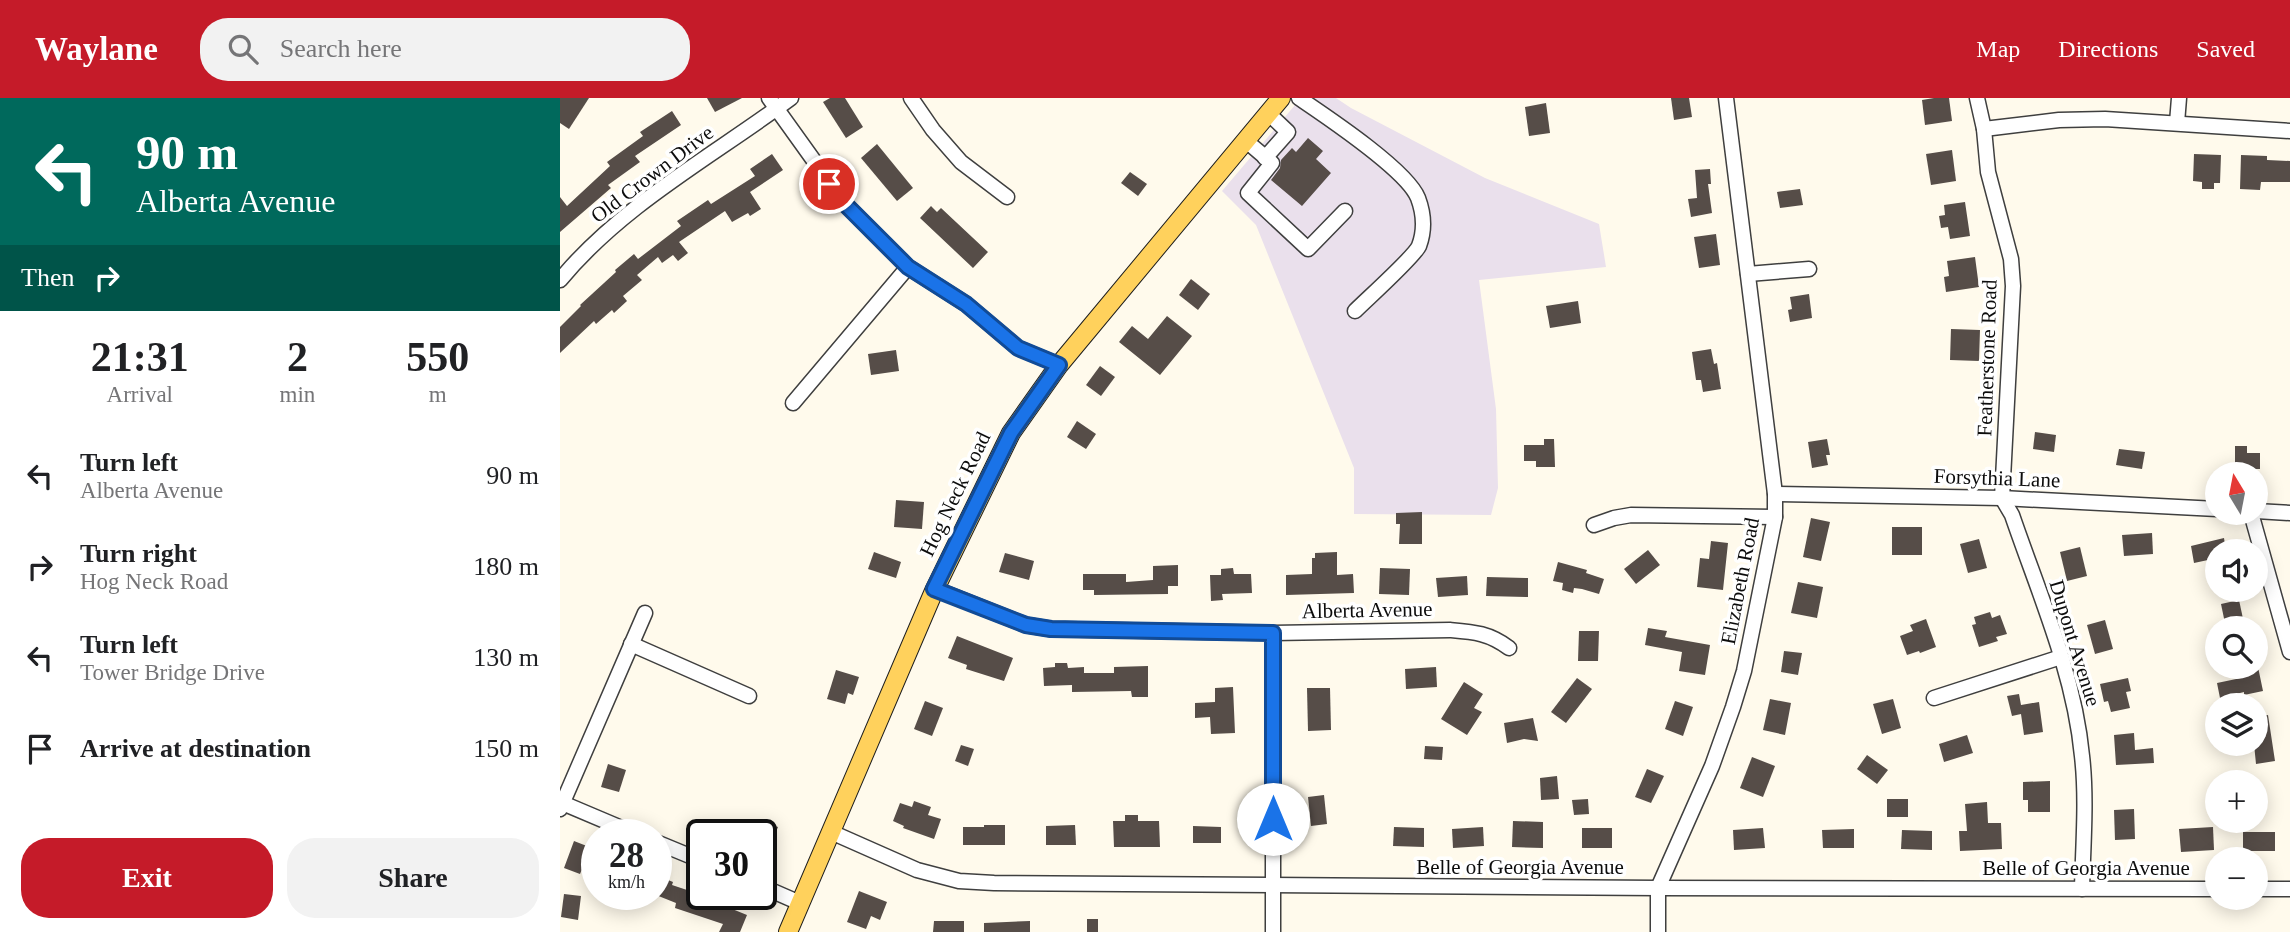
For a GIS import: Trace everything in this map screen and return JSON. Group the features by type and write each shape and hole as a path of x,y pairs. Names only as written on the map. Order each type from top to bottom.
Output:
{"main road":[{"name":"Hog Neck Road","path":"788,932 934,589 1011,433 1059,365 1281,98"}],"street":[{"name":"Old Crown Drive","path":"560,279 573,263 630,212 773,104 791,98"},
{"path":"911,98 933,130 961,162 1007,197"},
{"path":"1299,98 1337,124 1405,179 1418,197 1424,222 1418,248 1355,311"},
{"name":"Elizabeth Road","path":"1658,932 1658,888 1712,766 1744,671 1775,517 1775,494 1726,98"},
{"name":"Featherstone Road","path":"1977,98 1984,129 1988,172 2011,259 2013,286 2002,498"},
{"path":"2177,123 2179,98"},
{"path":"773,104 845,204 908,267 966,304 1018,348 1059,365"},
{"path":"1265,158 1287,132 1268,113"},
{"path":"1984,129 2059,120 2105,119 2290,131"},
{"path":"1245,140 1272,163 1248,193 1308,249 1345,211"},
{"path":"793,403 908,267"},
{"path":"1748,274 1809,269"},
{"name":"Forsythia Lane","path":"1775,494 2002,498 2205,508"},
{"name":"Dupont Avenue","path":"2002,498 2011,515 2074,700 2082,756 2082,889"},
{"path":"2268,512 2290,513"},
{"path":"1594,525 1631,514 1775,517"},
{"path":"2254,525 2290,652"},
{"name":"Alberta Avenue","path":"934,589 1026,625 1051,629 1273,633 1450,630 1476,632 1496,638 1509,648"},
{"path":"597,819 561,805 645,613"},
{"path":"1273,633 1273,932"},
{"path":"631,645 749,696"},
{"path":"1934,698 2061,657"},
{"name":"Belle of Georgia Avenue","path":"831,832 917,870 959,881 1273,886 2205,889"},
{"path":"2268,889 2290,889"},
{"path":"777,893 800,903"}],"shaded area":[{"path":"1301,98 1336,98 1485,178 1599,224 1606,267 1479,280 1496,409 1498,488 1491,515 1354,514 1354,468 1256,225 1222,191"}],"building":[{"path":"560,98 589,98 569,129 560,123"},
{"path":"707,98 742,98 715,112"},
{"path":"830,98 845,98 863,127 846,138 823,102"},
{"path":"1671,98 1689,98 1692,117 1674,120"},
{"path":"1949,98 1952,121 1925,125 1922,100"},
{"path":"1546,103 1550,133 1529,136 1525,107"},
{"path":"672,111 681,125 635,156 640,162 608,185 611,188 560,232 560,197 567,206 610,166 607,162 643,136 640,132"},
{"path":"1308,138 1323,151 1316,159 1331,173 1302,206 1271,180 1280,168 1281,160 1292,148 1296,152"},
{"path":"877,144 913,188 897,201 861,158"},
{"path":"1952,150 1956,181 1931,185 1926,154"},
{"path":"772,154 783,170 750,192 761,209 732,222 725,211 679,242 688,253 678,261 673,255 662,263 658,257 637,275 642,280 623,296 627,301 596,324 594,321 560,353 560,327 616,272 615,270 634,254 638,259 681,226 677,221 708,200 711,204 755,176 750,169"},
{"path":"2194,154 2221,155 2220,183 2214,183 2214,189 2202,189 2202,182 2193,181"},
{"path":"2241,155 2267,156 2267,160 2290,161 2290,182 2261,182 2260,190 2240,189"},
{"path":"1710,169 1711,184 1708,184 1712,213 1691,217 1688,199 1697,198 1695,170"},
{"path":"1130,172 1147,184 1138,196 1121,183"},
{"path":"1800,189 1803,205 1780,208 1777,192"},
{"path":"1965,202 1970,236 1950,239 1948,227 1941,228 1939,216 1945,215 1944,205"},
{"path":"931,206 937,212 941,208 988,252 973,268 920,218"},
{"path":"1716,234 1720,265 1699,268 1694,237"},
{"path":"1975,257 1979,287 1946,292 1944,277 1949,276 1947,261"},
{"path":"1191,279 1210,294 1198,310 1179,295"},
{"path":"1809,294 1812,318 1790,322 1790,297"},
{"path":"1578,301 1581,323 1550,328 1546,306"},
{"path":"1167,316 1192,336 1160,375 1119,342 1132,326 1148,339"},
{"path":"1951,329 1980,330 1979,361 1950,360"},
{"path":"1711,349 1714,364 1717,363 1721,389 1703,392 1701,380 1696,380 1692,352"},
{"path":"896,350 899,371 871,375 868,354"},
{"path":"1100,366 1115,377 1101,396 1086,385"},
{"path":"1077,421 1096,434 1086,449 1067,437"},
{"path":"2035,432 2056,435 2054,452 2033,449"},
{"path":"1544,439 1554,439 1555,467 1536,467 1536,461 1524,461 1524,445 1544,445"},
{"path":"1827,439 1830,455 1826,455 1828,465 1812,468 1808,442"},
{"path":"2235,446 2247,446 2247,453 2260,453 2260,462 2235,462"},
{"path":"2119,449 2145,452 2142,469 2116,465"},
{"path":"896,500 924,502 922,529 894,527"},
{"path":"1422,512 1422,544 1399,544 1400,524 1396,524 1396,513"},
{"path":"1811,518 1830,522 1821,561 1803,557"},
{"path":"1892,527 1922,527 1922,555 1892,555"},
{"path":"2152,533 2153,554 2124,556 2122,535"},
{"path":"1979,539 1987,568 1968,573 1960,544"},
{"path":"1711,541 1728,543 1723,590 1697,587 1700,558 1709,559"},
{"path":"2205,543 2205,561 2194,563 2191,546"},
{"path":"2080,547 2087,576 2067,581 2060,552"},
{"path":"1648,550 1660,565 1636,584 1624,569"},
{"path":"874,552 901,562 896,578 868,569"},
{"path":"1337,552 1337,575 1353,574 1354,593 1286,595 1286,575 1312,574 1312,558 1315,558 1315,553"},
{"path":"1005,553 1034,561 1029,580 999,572"},
{"path":"1558,562 1587,570 1586,573 1604,579 1599,594 1574,588 1573,593 1562,590 1563,583 1553,581"},
{"path":"1178,565 1178,586 1168,586 1168,594 1094,595 1094,590 1083,590 1083,574 1126,574 1126,582 1153,580 1153,566"},
{"path":"1233,568 1234,574 1251,574 1252,593 1222,594 1223,600 1211,601 1210,575 1221,575 1221,569"},
{"path":"1380,568 1410,569 1409,595 1379,594"},
{"path":"1467,576 1468,595 1438,597 1436,578"},
{"path":"1487,577 1528,578 1528,597 1486,596"},
{"path":"1798,582 1823,587 1817,618 1791,613"},
{"path":"2239,602 2242,616 2224,616 2221,604"},
{"path":"1990,612 1992,618 2000,615 2007,634 1996,637 1998,641 1979,647 1972,625 1976,624 1974,617"},
{"path":"1926,619 1936,647 1907,655 1900,636 1913,631 1910,625"},
{"path":"2105,620 2113,649 2095,654 2087,625"},
{"path":"1648,628 1667,631 1665,637 1710,645 1705,675 1679,671 1682,652 1645,645"},
{"path":"1579,631 1599,631 1598,661 1578,661"},
{"path":"957,636 1013,658 1004,681 966,669 967,665 948,658"},
{"path":"1784,651 1802,653 1798,675 1781,672"},
{"path":"1055,663 1067,663 1068,668 1084,667 1084,673 1114,673 1114,667 1148,666 1148,697 1132,697 1131,691 1072,692 1072,685 1044,686 1043,668 1055,667"},
{"path":"1436,667 1437,687 1406,689 1405,669"},
{"path":"836,670 859,677 853,695 848,693 845,704 827,699"},
{"path":"1577,678 1592,689 1566,723 1551,712"},
{"path":"2128,678 2131,691 2126,692 2130,708 2111,712 2108,701 2104,702 2100,684"},
{"path":"2236,679 2260,679 2263,691 2219,693 2217,683"},
{"path":"1464,682 1483,694 1474,708 1482,712 1467,735 1441,719"},
{"path":"1233,687 1235,733 1211,734 1210,717 1195,718 1195,703 1215,702 1215,688"},
{"path":"1307,688 1330,688 1331,730 1308,731"},
{"path":"2019,694 2021,705 2039,702 2043,732 2024,735 2021,714 2012,716 2007,696"},
{"path":"1770,699 1791,703 1785,735 1763,730"},
{"path":"1893,699 1901,728 1882,734 1873,704"},
{"path":"925,701 943,708 932,736 914,729"},
{"path":"1675,701 1693,707 1683,736 1665,729"},
{"path":"2268,715 2275,761 2256,764 2255,756 2268,756"},
{"path":"1533,718 1538,741 1524,739 1507,743 1504,723"},
{"path":"2134,733 2135,750 2153,748 2154,763 2116,765 2114,735"},
{"path":"1967,735 1973,753 1944,762 1939,744"},
{"path":"961,745 974,749 968,766 955,761"},
{"path":"1425,746 1443,747 1442,760 1424,759"},
{"path":"1867,755 1888,770 1877,784 1857,769"},
{"path":"1752,757 1775,766 1763,797 1740,788"},
{"path":"608,764 626,770 619,792 601,787"},
{"path":"1647,769 1664,776 1651,803 1635,797"},
{"path":"1557,776 1559,799 1541,800 1540,778"},
{"path":"2050,781 2050,812 2028,812 2028,800 2023,800 2023,782"},
{"path":"1324,795 1327,824 1311,826 1308,797"},
{"path":"1588,799 1589,814 1574,815 1572,800"},
{"path":"1887,799 1908,799 1908,817 1887,817"},
{"path":"914,801 931,807 928,815 941,819 934,839 903,828 904,826 893,821 900,803 912,807"},
{"path":"1987,802 1988,823 2001,823 2002,849 1960,851 1959,831 1967,831 1965,804"},
{"path":"2134,809 2135,839 2115,840 2114,810"},
{"path":"1125,815 1138,815 1138,821 1159,821 1160,847 1114,847 1113,821 1125,821"},
{"path":"1513,821 1543,822 1543,848 1512,847"},
{"path":"1005,825 1005,845 963,845 963,827"},
{"path":"1075,825 1076,845 1046,845 1046,826"},
{"path":"1193,826 1221,827 1221,843 1193,843"},
{"path":"1394,827 1424,828 1424,847 1393,846"},
{"path":"1483,827 1484,846 1453,848 1452,829"},
{"path":"2205,827 2205,833 2213,833 2214,847 2205,847 2205,851 2181,852 2179,829"},
{"path":"1582,828 1612,828 1612,848 1582,848"},
{"path":"1763,828 1765,848 1734,850 1733,830"},
{"path":"1854,829 1854,848 1823,848 1822,830"},
{"path":"1902,830 1932,831 1932,850 1901,849"},
{"path":"2275,832 2275,851 2268,851 2268,847 2243,847 2243,833"},
{"path":"574,841 581,844 580,874 564,868"},
{"path":"672,885 686,890 686,910 735,910 747,915 740,932 719,932 723,924 675,908 676,903 672,901"},
{"path":"859,891 887,902 880,920 871,916 866,929 847,922"},
{"path":"564,894 581,896 578,920 561,917"},
{"path":"1087,919 1098,919 1098,932 1087,932"},
{"path":"934,921 964,921 964,932 933,932"},
{"path":"1030,921 1030,932 984,932 984,923"}],"route":[{"path":"829,184 845,204 908,267 966,304 1018,348 1059,365 1011,433 934,589 1026,625 1051,629 1273,633 1273,819"}]}
